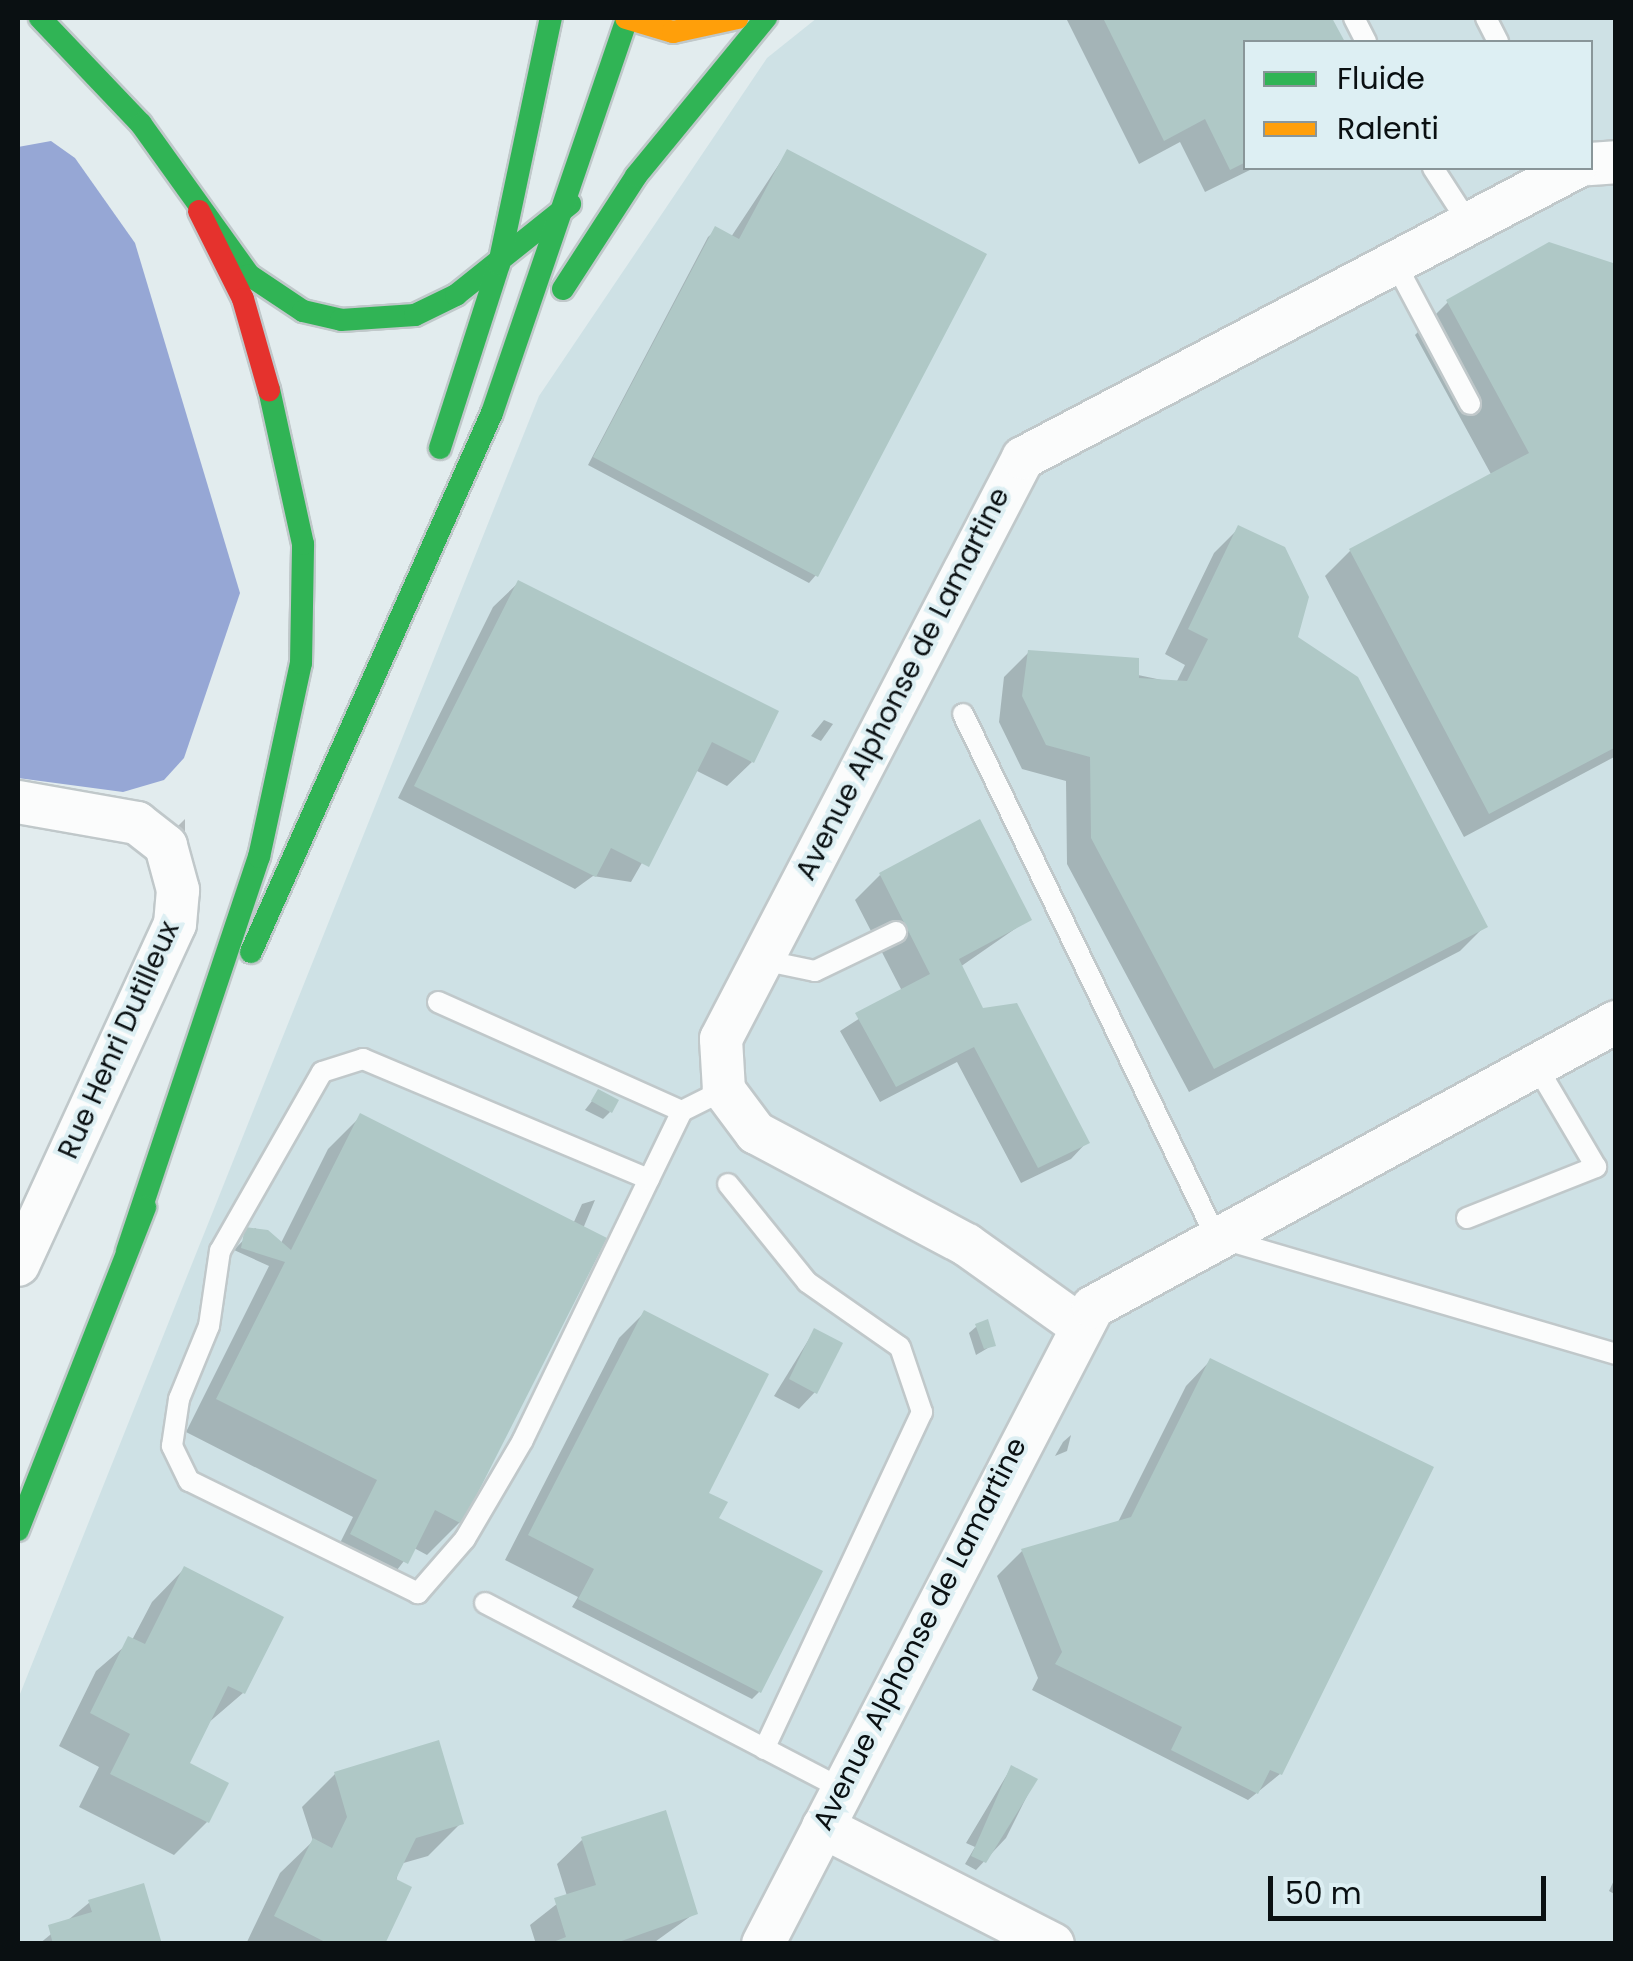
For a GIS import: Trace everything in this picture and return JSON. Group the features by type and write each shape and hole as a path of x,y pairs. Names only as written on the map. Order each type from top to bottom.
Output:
{"main road":[{"path":"40,18 141,124 199,211 244,299 287,450 303,544 301,663 259,857 127,1251"},
{"path":"430,477 498,264 551,18"},
{"path":"18,1530 127,1251 316,794 492,412 570,204 627,18 672,32 737,18"},
{"path":"492,412 636,176 766,18"},
{"path":"199,211 272,296 341,320 415,316 498,264 570,204"},
{"path":"316,794 420,506"}],"street":[{"name":"Avenue Alphonse de Lamartine","path":"724,1090 721,1039 1023,458 1392,257 1566,170"},
{"name":"Rue Henri Dutilleux","path":"18,802 136,823 166,846 178,890 175,924 18,1266"},
{"name":"Avenue Alphonse de Lamartine","path":"763,1944 1079,1324 1118,1289 1616,1022"},
{"path":"724,1090 777,1148 967,1245 1079,1324"},
{"path":"823,1826 1053,1944"}],"lane":[{"path":"1434,170 1466,220"},
{"path":"1392,257 1470,404"},
{"path":"963,714 1216,1237 1616,1354"},
{"path":"762,960 816,971 896,932"},
{"path":"438,1002 682,1112"},
{"path":"650,1180 363,1059 322,1072 220,1251 209,1326 179,1399 172,1446 190,1480 418,1593 465,1539 523,1440 650,1180 682,1112 724,1090"},
{"path":"1466,1218 1596,1167 1536,1064"},
{"path":"728,1184 807,1282 900,1346 922,1412 764,1750"},
{"path":"485,1603 842,1789"}],"shaded area":[{"path":"817,18 1615,18 1615,1943 18,1943 18,1699 539,396 767,58"}],"water":[{"path":"51,141 75,158 135,243 240,593 184,758 164,780 123,792 18,778 18,147"}],"building":[{"path":"1103,18 1332,18 1344,40 1243,40 1243,164 1230,170 1205,119 1164,141"},
{"path":"787,149 987,254 818,577 593,457 715,226 739,239"},
{"path":"1549,242 1616,264 1616,747 1489,814 1349,549 1529,453 1446,300"},
{"path":"1238,525 1285,547 1309,597 1298,637 1358,677 1488,927 1214,1069 1091,838 1090,757 1046,745 1022,696 1028,650 1139,658 1139,678 1187,681 1208,639 1188,629"},
{"path":"518,580 779,711 754,763 712,742 649,867 611,848 596,877 414,786"},
{"path":"980,819 1032,920 959,959 983,1008 1017,1003 1090,1143 1038,1168 974,1047 896,1087 855,1013 930,974 879,873"},
{"path":"598,1089 619,1100 612,1113 591,1101"},
{"path":"360,1113 607,1238 462,1524 435,1510 408,1564 350,1534 377,1480 216,1399 285,1262 241,1248 245,1227 268,1230 291,1250"},
{"path":"644,1310 769,1374 709,1493 728,1502 719,1518 823,1571 761,1693 578,1599 594,1569 528,1535"},
{"path":"988,1319 996,1346 984,1349 975,1324"},
{"path":"814,1328 843,1343 817,1394 789,1379"},
{"path":"1210,1358 1434,1467 1282,1775 1270,1770 1258,1794 1171,1750 1182,1727 1055,1664 1062,1652 1021,1549 1131,1517"},
{"path":"184,1566 284,1617 245,1694 228,1686 190,1763 229,1783 209,1823 110,1774 130,1734 90,1713 128,1636 145,1644"},
{"path":"439,1740 464,1824 416,1838 396,1879 412,1887 385,1944 329,1944 274,1916 313,1838 332,1848 347,1817 334,1772"},
{"path":"1011,1765 1038,1779 986,1863 971,1856"},
{"path":"666,1810 698,1914 613,1944 548,1944 566,1937 554,1898 596,1885 581,1837"},
{"path":"144,1883 162,1944 53,1944 48,1925 92,1912 88,1900"}],"traffic: fast":[{"path":"40,18 141,124 249,275 303,311 341,320 415,315 456,295 570,204"},
{"path":"440,448 499,264 551,18"},
{"path":"251,952 492,413 627,18"},
{"path":"563,289 636,176 766,18"},
{"path":"127,1251 259,857 301,663 303,544 269,390"},
{"path":"18,1530 145,1207"}],"traffic: slow":[{"path":"626,18 673,32 737,18"}],"traffic: jam":[{"path":"199,211 243,299 269,390"}]}
